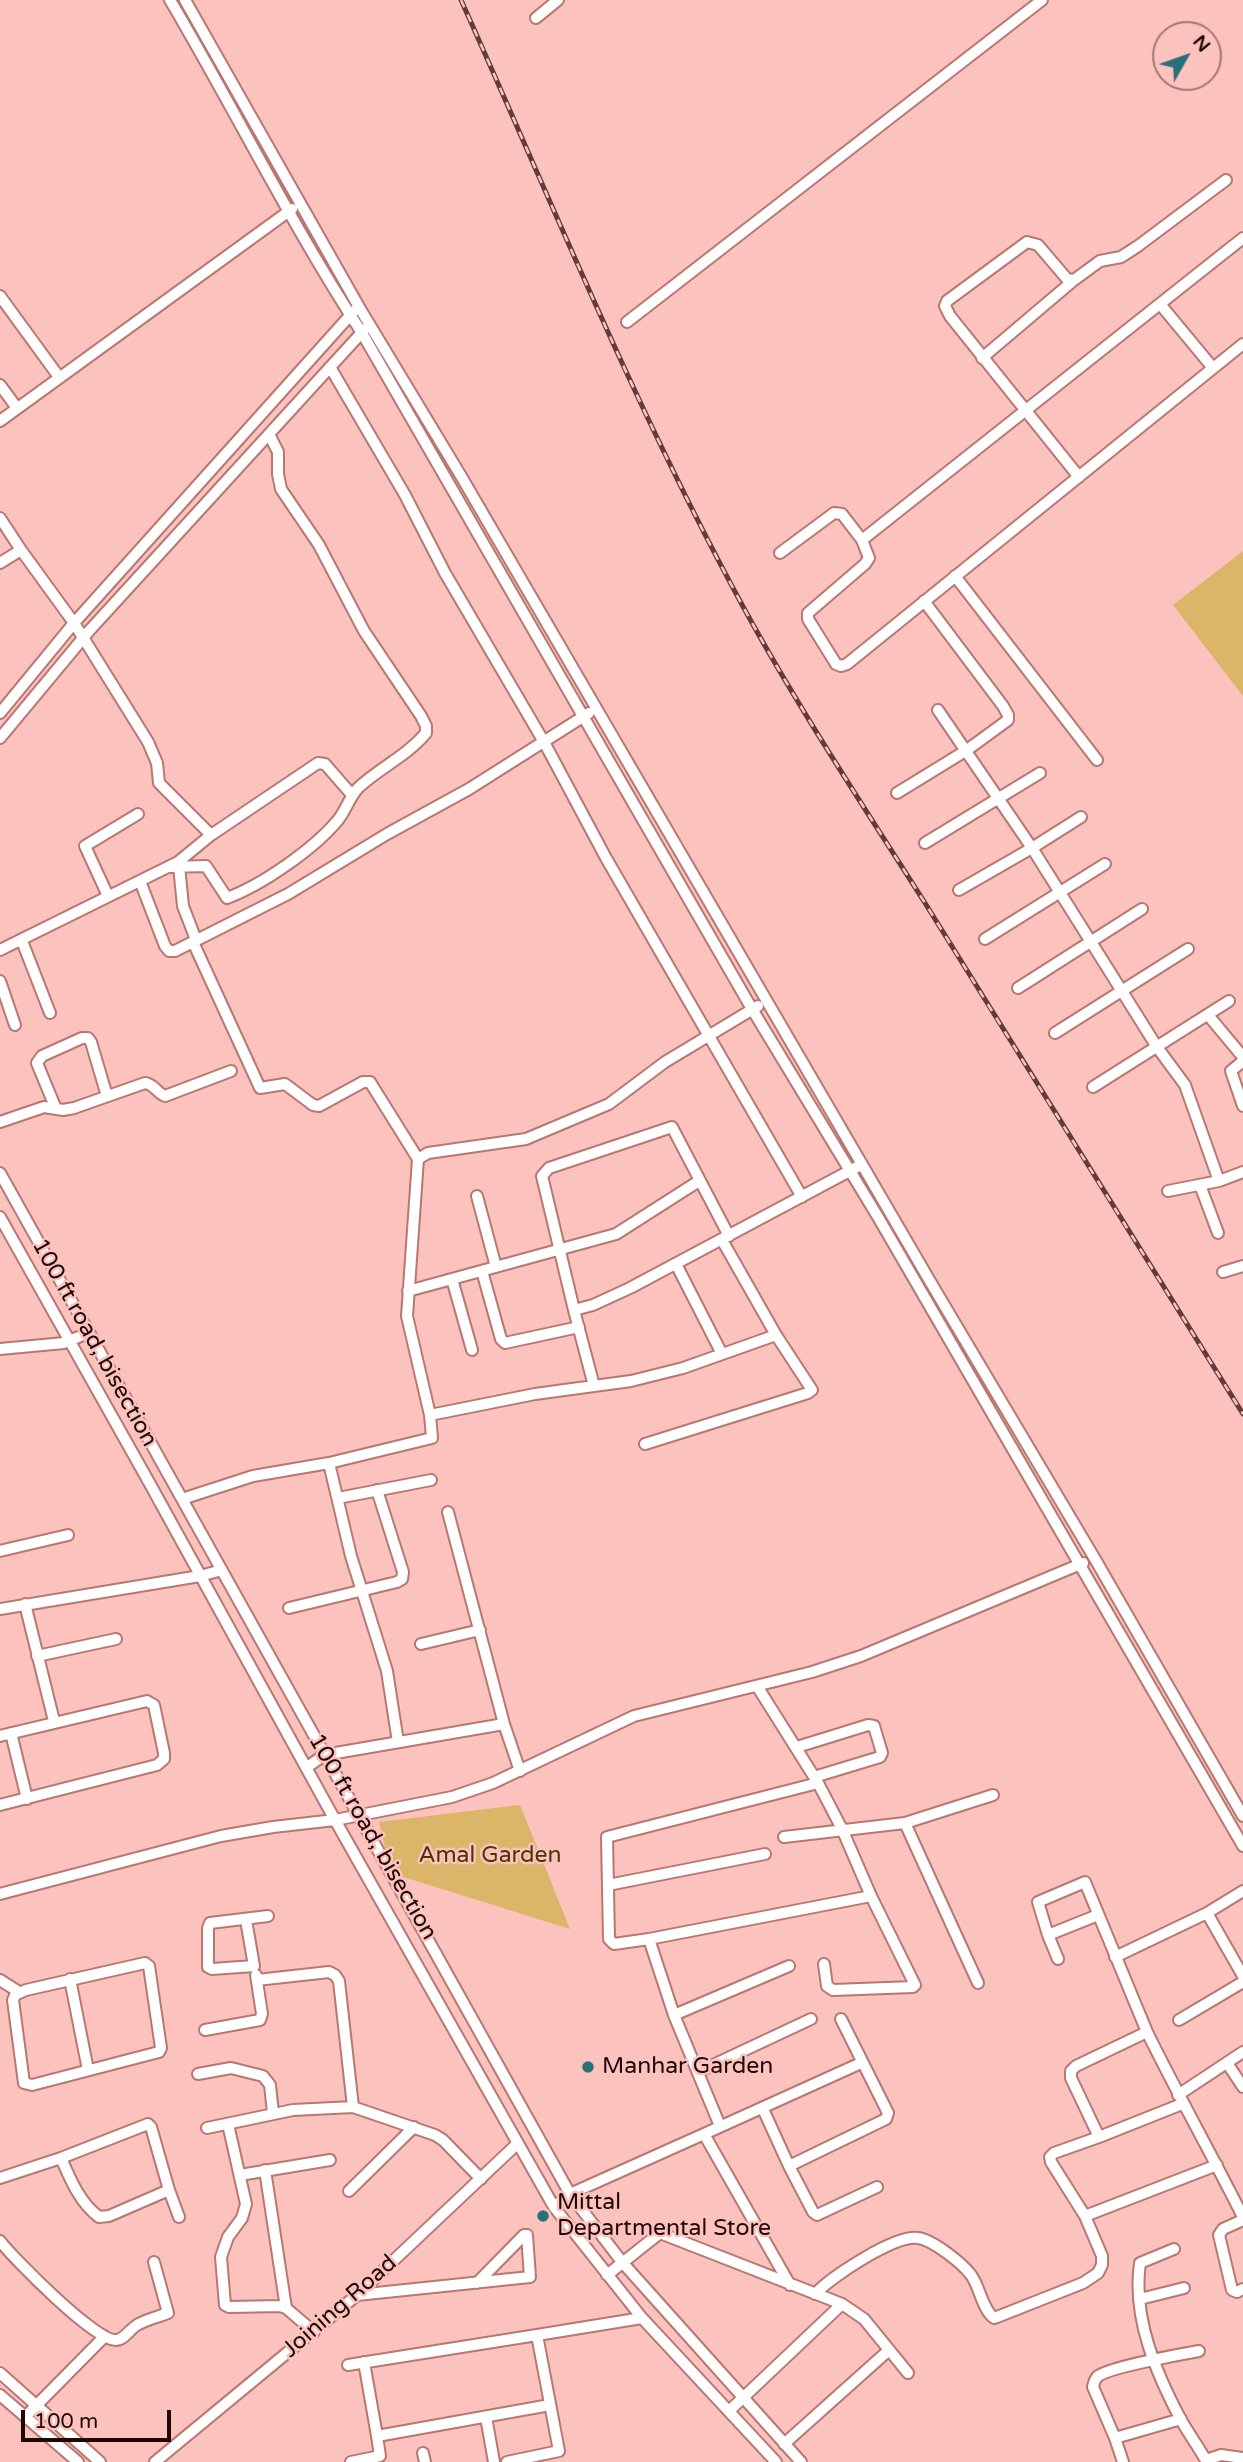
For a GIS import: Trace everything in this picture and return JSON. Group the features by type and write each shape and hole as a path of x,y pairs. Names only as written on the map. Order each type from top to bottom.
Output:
{"street":[{"path":"170,0 349,315 366,329 596,708 1243,1816"},
{"path":"184,0 359,307 396,395 1243,1846"},
{"path":"536,18 558,0"},
{"path":"627,322 1042,0"},
{"path":"982,358 1095,263 1121,257 1226,180"},
{"path":"0,421 300,203"},
{"path":"862,540 1243,238"},
{"path":"1074,280 1067,278 1038,245 1027,242 947,301 946,310 1079,477"},
{"path":"0,296 60,377"},
{"path":"1160,304 1213,368"},
{"path":"0,713 74,623 359,307"},
{"path":"0,738 83,639 366,329"},
{"path":"780,553 838,512 862,540 869,558 865,565 808,613 808,619 836,664 847,664 1243,344"},
{"path":"330,367 405,495 445,573 544,742 606,858 802,1197"},
{"path":"0,385 17,408"},
{"path":"174,867 205,866 224,896 229,897 269,877 338,820 352,795 426,733 426,726 352,612 320,545 281,489 278,452 269,434"},
{"path":"0,518 74,623 148,741 156,763 159,783 211,835"},
{"path":"0,563 21,550"},
{"path":"955,576 1097,760"},
{"path":"897,793 967,750 1005,723 1008,715 924,601"},
{"path":"140,881 167,949 175,951 288,894 387,834 470,789 596,708"},
{"path":"938,710 1062,893 1157,1047 1185,1085 1219,1181"},
{"path":"0,950 108,896 174,867 211,835 318,764 325,764 352,795"},
{"path":"925,843 1041,773"},
{"path":"108,896 85,846 138,814"},
{"path":"959,890 1081,817"},
{"path":"985,939 1105,864"},
{"path":"174,867 194,941 260,1088 285,1084 313,1105 319,1106 363,1082 370,1082 418,1159 407,1316 430,1415 430,1440 358,1454 329,1463 254,1476 182,1499"},
{"path":"1018,988 1142,909"},
{"path":"22,941 50,1013"},
{"path":"1055,1033 1188,949"},
{"path":"0,981 15,1025"},
{"path":"418,1159 428,1153 526,1139 586,1114 625,1094 665,1062 767,1000"},
{"path":"1093,1087 1229,1001"},
{"path":"1208,1015 1243,1059 1231,1070 1243,1105"},
{"path":"56,1109 37,1063 42,1056 82,1038 89,1038 107,1096"},
{"path":"0,1122 44,1107 74,1108 145,1083 152,1085 165,1096 231,1071"},
{"path":"594,1386 542,1176 548,1168 669,1126 674,1129 725,1238 776,1335 810,1387 810,1392 645,1444"},
{"path":"574,1310 611,1297 862,1164"},
{"name":"100 ft road, bisection","path":"0,1172 570,2194 622,2262 801,2462"},
{"path":"1168,1191 1219,1181 1243,1172"},
{"path":"408,1291 615,1234 699,1181"},
{"path":"1200,1185 1218,1233"},
{"path":"477,1196 496,1267"},
{"name":"100 ft road, bisection","path":"0,1217 459,2042 554,2207 642,2318 776,2462"},
{"path":"676,1264 722,1354"},
{"path":"1223,1272 1243,1266"},
{"path":"482,1271 501,1339 505,1343 579,1327"},
{"path":"452,1279 472,1350"},
{"path":"0,1349 70,1342 88,1333"},
{"path":"430,1415 670,1371 776,1335"},
{"path":"1001,1430 1014,1422"},
{"path":"329,1463 343,1528 387,1671 398,1742"},
{"path":"338,1498 431,1480"},
{"path":"289,1608 402,1579 403,1573 377,1490"},
{"path":"448,1513 504,1724 520,1771"},
{"path":"0,1551 68,1535"},
{"path":"0,1894 222,1836 335,1820 452,1797 520,1771 634,1716 812,1672 861,1656 1095,1559"},
{"path":"0,1609 200,1576 222,1570"},
{"path":"25,1604 54,1721"},
{"path":"421,1644 480,1630"},
{"path":"37,1657 116,1639"},
{"path":"757,1686 797,1747 842,1829 915,1986 833,1990 827,1986 824,1964"},
{"path":"0,1805 157,1765 164,1759 154,1705 150,1702 54,1721 6,1734 27,1798"},
{"path":"306,1768 324,1755 504,1724"},
{"path":"797,1747 868,1725 874,1726 882,1753 880,1757 816,1780 611,1835 606,1840 611,1942 649,1939 871,1896"},
{"path":"785,1837 905,1823 993,1796"},
{"path":"905,1823 978,1983"},
{"path":"608,1885 765,1854"},
{"path":"1058,1959 1038,1902 1083,1882 1087,1884 1147,2032 1243,2218 1223,2229 1219,2235 1232,2290 1237,2292 1243,2289"},
{"path":"1115,1957 1207,1913 1243,1891"},
{"path":"1207,1913 1243,1976"},
{"path":"1048,1935 1098,1915"},
{"path":"254,1966 212,1969 207,1966 208,1928 210,1923 268,1916"},
{"path":"205,2029 260,2020 262,2014 246,1920"},
{"path":"649,1939 674,2015 720,2126"},
{"path":"145,1963 149,1966 160,2050 32,2085 24,2083 13,2000 19,1992 145,1963"},
{"path":"674,2015 789,1966"},
{"path":"257,1980 329,1972 335,1975 339,1981 353,2108"},
{"path":"70,1979 88,2070"},
{"path":"0,1980 19,1992"},
{"path":"1179,2020 1243,1982"},
{"path":"698,2072 811,2019"},
{"path":"789,2166 888,2117 841,2020"},
{"path":"459,2042 481,2031"},
{"path":"1099,2137 1071,2078 1071,2071 1076,2066 1147,2032"},
{"path":"815,2294 844,2269 900,2241 916,2238 924,2240 964,2267 976,2284 989,2314 994,2318 1083,2283 1098,2273 1102,2256 1084,2216 1050,2157 1180,2099 1243,2052"},
{"path":"554,2207 570,2194 861,2063"},
{"path":"1227,2063 1243,2087"},
{"path":"198,2074 231,2068 263,2076 270,2085 273,2113"},
{"path":"496,2106 517,2095"},
{"path":"207,2128 273,2113 353,2108 414,2127 443,2140 481,2179"},
{"path":"763,2109 789,2166 817,2215 877,2187"},
{"path":"0,2178 61,2158 148,2124 179,2217"},
{"path":"228,2124 245,2210 228,2237 221,2257 223,2301 229,2307 272,2305 286,2308 314,2332"},
{"path":"349,2191 414,2127"},
{"path":"704,2134 790,2285"},
{"name":"Joining Road","path":"155,2462 357,2295 517,2144"},
{"path":"61,2158 72,2183 88,2207 99,2217 109,2216 169,2190"},
{"path":"240,2175 330,2160"},
{"path":"1084,2216 1217,2165"},
{"path":"265,2171 286,2308"},
{"path":"607,2275 660,2233 842,2304 864,2319 908,2373"},
{"path":"357,2295 477,2283 531,2276 527,2235 477,2283"},
{"path":"0,2241 28,2272 104,2337 118,2340 137,2325 168,2313 154,2262"},
{"path":"1174,2249 1140,2263 1143,2327 1154,2360 1181,2419 1206,2461 1224,2455 1243,2458"},
{"path":"1140,2299 1184,2288"},
{"path":"729,2411 842,2304"},
{"path":"348,2365 642,2318"},
{"path":"507,2462 560,2457 537,2335"},
{"path":"25,2417 104,2337"},
{"path":"784,2444 888,2350"},
{"path":"1123,2462 1093,2383 1102,2374 1199,2351"},
{"path":"351,2462 380,2459 364,2362"},
{"path":"0,2373 100,2462"},
{"path":"0,2395 78,2462"},
{"path":"377,2436 550,2405"},
{"path":"486,2417 494,2462"},
{"path":"1115,2438 1181,2419"}],"green space":[{"path":"1243,551 1243,696 1173,605"},
{"name":"Amal Garden","path":"520,1805 570,1929 391,1873 379,1822"}],"railway":[{"path":"461,0 633,386 746,612 811,723 1243,1414"}],"place":[{"name":"Manhar Garden","path":"588,2067"},
{"name":"Mittal Departmental Store","path":"543,2216"}]}
